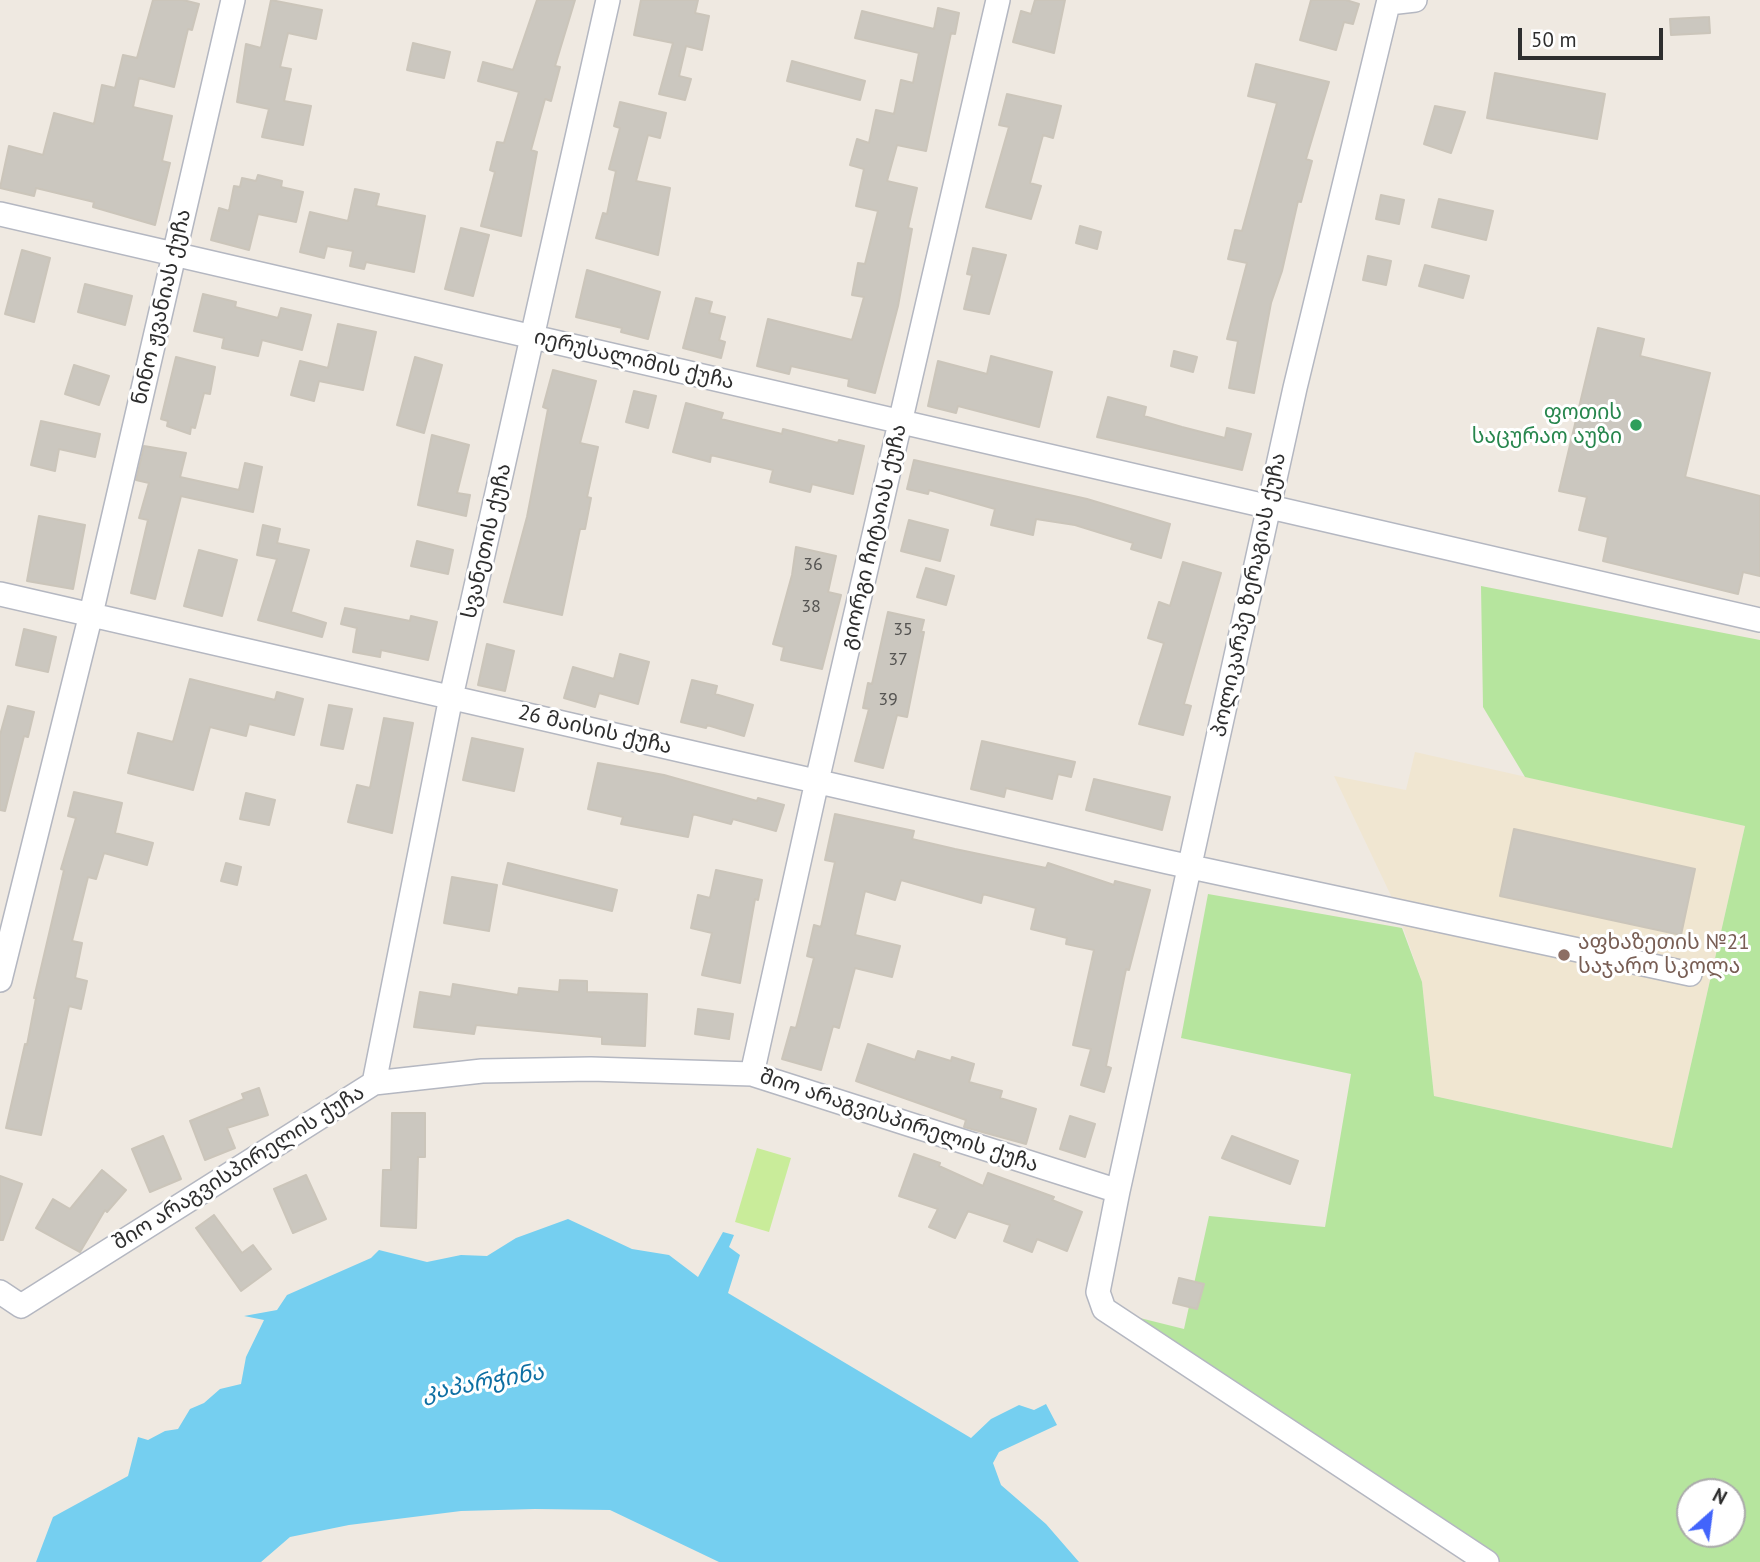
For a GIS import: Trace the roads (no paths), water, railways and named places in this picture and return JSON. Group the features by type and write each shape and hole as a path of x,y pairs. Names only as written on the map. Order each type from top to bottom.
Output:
{"street":[{"name":"ნინო ჟვანიას ქუჩა","path":"0,980 91,614 233,0"},
{"name":"სვანეთის ქუჩა","path":"374,1083 451,697 608,0"},
{"name":"გიორგი ჩიტაიას ქუჩა","path":"752,1074 998,0"},
{"path":"1389,1 1416,0"},
{"name":"პოლიკარპე ზერაგიას ქუჩა","path":"1118,1191 1269,506 1389,1"},
{"name":"იერუსალიმის ქუჩა","path":"0,214 1760,620"},
{"name":"26 მაისის ქუჩა","path":"0,594 1189,867 1690,974"},
{"name":"შიო არაგვისპირელის ქუჩა","path":"0,1292 21,1306 374,1083 482,1071 577,1069 752,1074 1118,1191"},
{"path":"1118,1191 1098,1292 1104,1309 1488,1562"}],"water":[{"name":"კაპარჭინა","path":"568,1219 632,1249 669,1255 698,1277 723,1232 734,1235 729,1247 740,1255 728,1293 971,1438 991,1419 1019,1405 1034,1410 1046,1404 1057,1425 999,1452 993,1463 1001,1485 1046,1524 1079,1562 719,1562 610,1510 535,1509 461,1511 349,1525 290,1537 261,1562 36,1562 53,1517 128,1476 138,1437 148,1440 165,1431 178,1429 190,1409 204,1403 220,1389 241,1384 246,1357 264,1320 244,1316 277,1310 287,1295 371,1258 379,1250 427,1262 461,1255 487,1256 516,1238"}],"place":[{"name":"ფოთის საცურაო აუზი","path":"1636,425"},
{"name":"აფხაზეთის №21 საჯარო სკოლა","path":"1564,955"}]}
